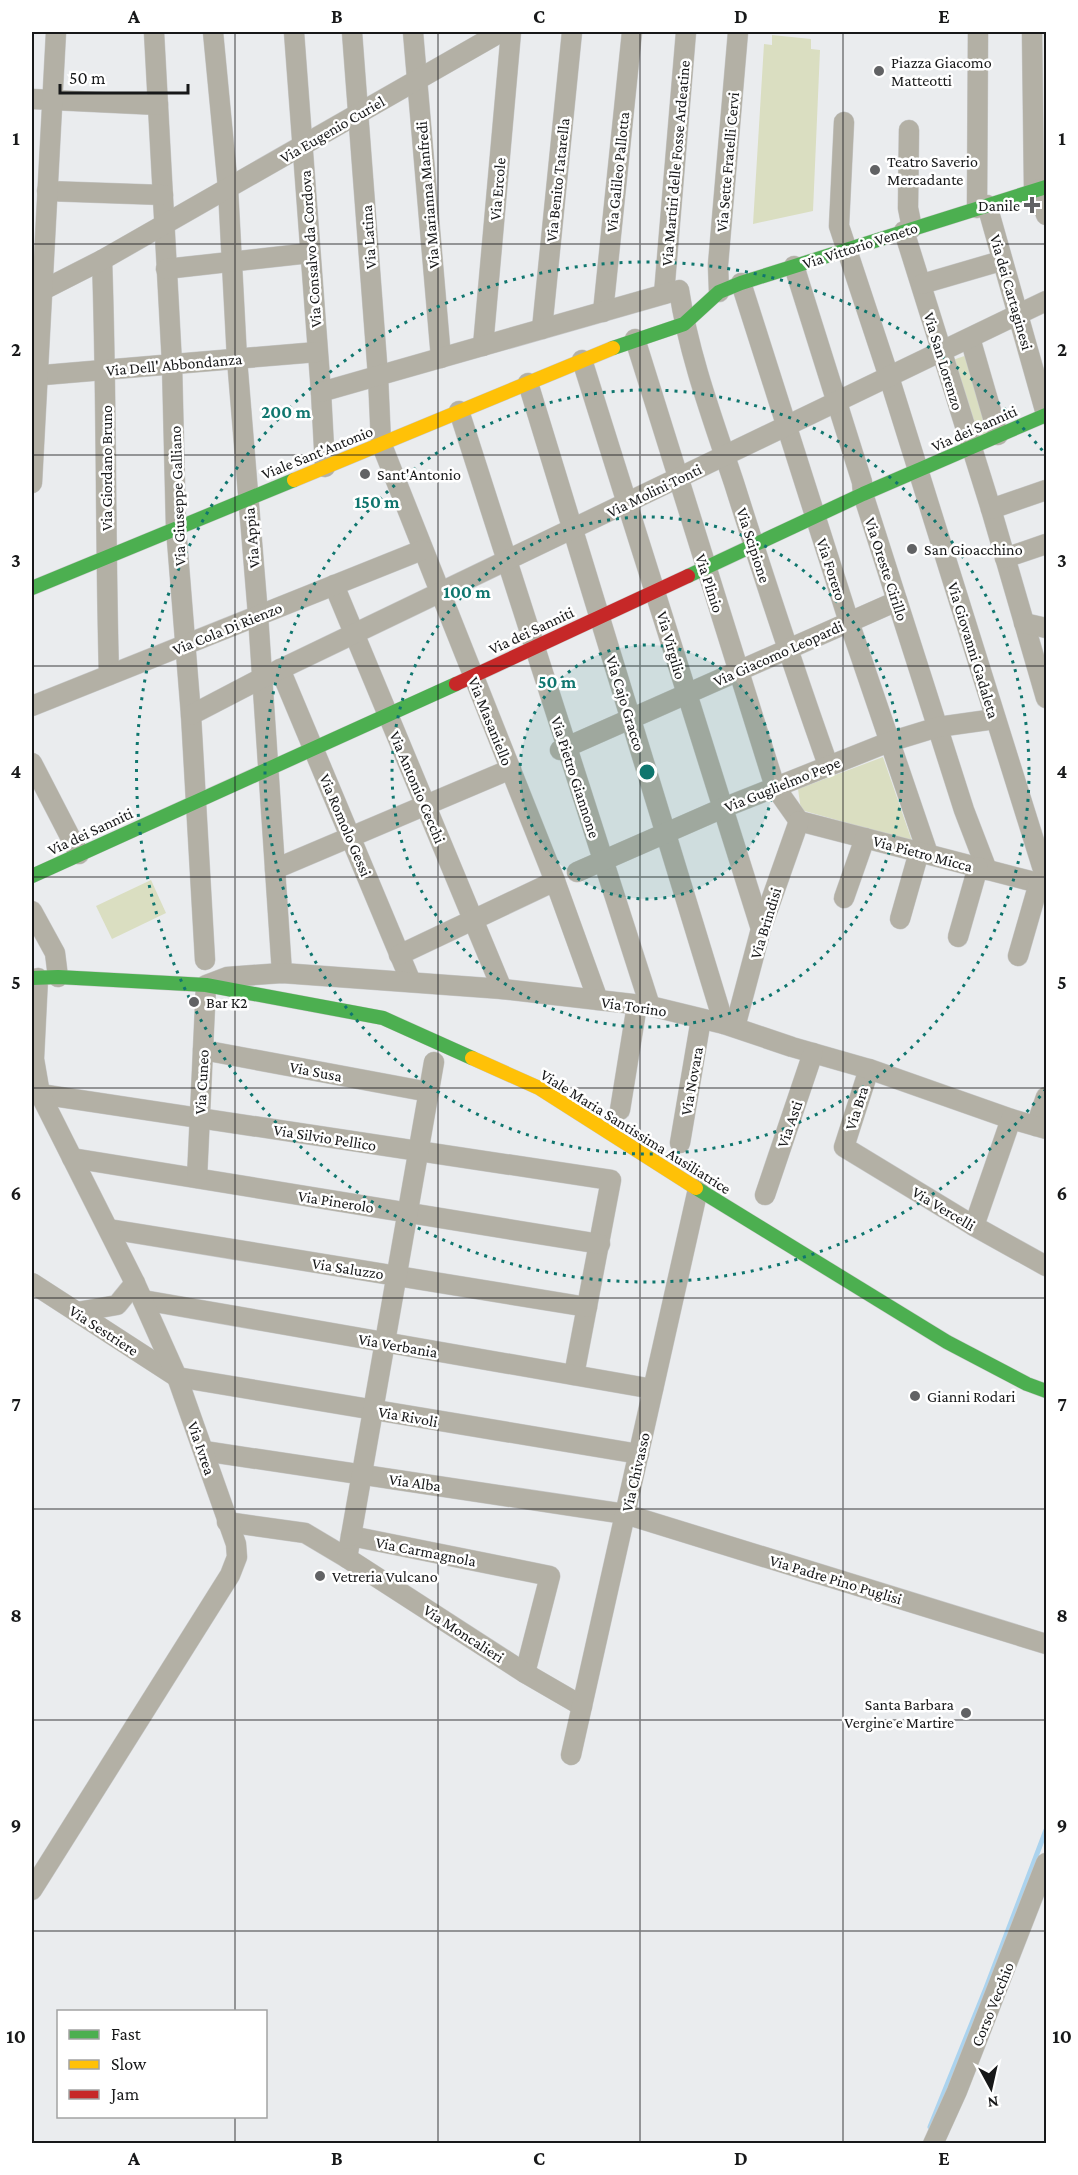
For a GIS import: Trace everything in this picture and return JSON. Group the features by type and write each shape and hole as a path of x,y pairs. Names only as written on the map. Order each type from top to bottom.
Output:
{"street":[{"path":"32,483 37,290 47,191 56,32"},
{"name":"Via Giuseppe Galliano","path":"154,32 172,364 176,528 191,715 205,960"},
{"name":"Via Appia","path":"213,32 228,188 237,359 258,615 282,973"},
{"name":"Via Consalvo da Cordova","path":"294,32 325,467"},
{"name":"Via Latina","path":"352,32 381,443"},
{"name":"Via Marianna Manfredi","path":"413,32 441,358"},
{"name":"Via Eugenio Curiel","path":"37,290 102,260 501,32"},
{"name":"Via Ercole","path":"483,346 511,32"},
{"name":"Via Benito Tatarella","path":"542,329 573,32"},
{"name":"Via Galileo Pallotta","path":"603,312 632,32"},
{"name":"Via Martiri delle Fosse Ardeatine","path":"664,294 686,32"},
{"name":"Via Sette Fratelli Cervi","path":"719,292 718,265 738,32"},
{"name":"Via dei Cartaginesi","path":"978,32 982,206 1018,315 1047,415"},
{"path":"1032,32 1040,189 1047,215"},
{"path":"32,99 158,105"},
{"name":"Via Giovanni Gadaleta","path":"844,122 839,226 889,377 1044,883"},
{"name":"Via San Lorenzo","path":"909,130 908,229 941,352 991,508 1023,623 1047,698"},
{"name":"Via Vittorio Veneto","path":"615,347 684,324 719,292 741,283 1040,189"},
{"path":"47,191 163,195"},
{"path":"166,269 310,253"},
{"name":"Via Giordano Bruno","path":"102,260 106,370 106,557 109,675"},
{"path":"922,284 1001,261"},
{"name":"Via Oreste Cirillo","path":"794,266 862,482 863,494 983,868"},
{"name":"Via Forero","path":"741,283 923,853"},
{"path":"321,392 679,290 684,324"},
{"name":"Via Molini Tonti","path":"191,715 280,669 1047,301"},
{"name":"Via Scipione","path":"684,324 787,649 828,765"},
{"name":"Via San Lorenzo","path":"970,338 998,435"},
{"name":"Via Plinio","path":"635,339 775,787 799,821"},
{"name":"Viale Sant'Antonio","path":"32,588 615,347"},
{"name":"Via Dell' Abbondanza","path":"35,376 317,352"},
{"name":"Via Virgilio","path":"582,360 761,929"},
{"name":"Via Cajo Gracco","path":"528,383 665,834 729,1026"},
{"name":"Via Pietro Giannone","path":"459,411 535,646 563,748 603,860 643,1005"},
{"name":"Via dei Sanniti","path":"32,876 388,715 863,494 1047,415"},
{"name":"Via Masaniello","path":"381,443 555,881 598,1000"},
{"path":"991,508 1047,490"},
{"path":"1005,558 1047,544"},
{"name":"Via Cola Di Rienzo","path":"32,706 422,550"},
{"name":"Via Antonio Cecchi","path":"334,585 502,989"},
{"name":"Via Giacomo Leopardi","path":"563,748 897,601"},
{"path":"1023,623 1047,628"},
{"name":"Via Romolo Gessi","path":"280,669 411,982"},
{"name":"Via Guglielmo Pepe","path":"577,872 723,808 889,742 938,727 995,719"},
{"path":"32,763 80,854"},
{"path":"275,868 511,769"},
{"name":"Via Pietro Micca","path":"799,821 1044,883"},
{"name":"Via Brindisi","path":"729,1026 799,821"},
{"path":"844,898 865,838"},
{"path":"900,919 923,853"},
{"path":"957,937 983,868"},
{"path":"399,954 555,881"},
{"path":"1018,956 1044,883"},
{"name":"Via Ivrea","path":"32,911 55,953 42,977 34,1059 40,1094 109,1229 177,1377 236,1544 237,1557 230,1575 32,1890"},
{"name":"Via Torino","path":"206,985 227,977 282,973 502,989 643,1005 729,1026 869,1069 1042,1128"},
{"name":"Viale Maria Santissima Ausiliatrice","path":"42,977 206,985 383,1018 539,1088 698,1189 947,1341 1027,1384 1047,1391"},
{"name":"Via Cuneo","path":"197,1178 206,985"},
{"path":"620,1110 643,1005"},
{"name":"Via Novara","path":"680,1143 701,1019"},
{"name":"Via Susa","path":"203,1050 429,1092"},
{"name":"Via Asti","path":"765,1195 813,1053"},
{"path":"227,1522 305,1533 347,1558 434,1062"},
{"name":"Via Bra","path":"844,1148 869,1069"},
{"name":"Via Silvio Pellico","path":"40,1094 611,1180 600,1244"},
{"path":"1042,1128 1047,1097"},
{"path":"974,1226 1011,1119"},
{"name":"Via Vercelli","path":"844,1148 974,1226 1047,1266"},
{"name":"Via Pinerolo","path":"72,1158 600,1244"},
{"name":"Via Chivasso","path":"571,1755 698,1189"},
{"name":"Via Saluzzo","path":"109,1229 587,1307"},
{"path":"574,1375 600,1244"},
{"name":"Via Sestriere","path":"32,1283 177,1377"},
{"path":"77,1312 117,1305 139,1292"},
{"name":"Via Verbania","path":"139,1292 385,1342 653,1389"},
{"name":"Via Rivoli","path":"177,1377 639,1454"},
{"name":"Via Alba","path":"204,1451 625,1514"},
{"name":"Via Padre Pino Puglisi","path":"625,1514 1047,1644"},
{"name":"Via Carmagnola","path":"351,1536 550,1576 525,1673"},
{"name":"Via Moncalieri","path":"347,1558 525,1673 582,1706"},
{"name":"Corso Vecchio","path":"933,2144 957,2091 1047,1863"}],"green space":[{"path":"772,35 811,39 811,49 820,50 813,211 753,224 764,44 772,45"},
{"path":"970,354 993,433 974,441 950,361"},
{"path":"883,757 912,841 801,810 798,789"},
{"path":"151,880 166,913 112,939 96,906"}],"waterway":[{"path":"930,2127 1046,1830"}],"traffic: fast":[{"path":"613,348 684,324 719,292 741,283 1046,187"},
{"path":"688,576 863,494 1046,415"},
{"path":"32,588 294,480"},
{"path":"32,876 456,684"},
{"path":"32,978 58,977 206,985 383,1018 472,1058"},
{"path":"696,1188 947,1342 1027,1384 1046,1391"}],"traffic: slow":[{"path":"294,480 613,348"},
{"path":"472,1058 539,1088 696,1188"}],"traffic: jam":[{"path":"456,684 688,576"}],"place":[{"name":"Piazza Giacomo Matteotti","path":"879,71"},
{"name":"Teatro Saverio Mercadante","path":"875,170"},
{"name":"Danile","path":"1032,205"},
{"name":"Sant'Antonio","path":"365,474"},
{"name":"San Gioacchino","path":"912,549"},
{"name":"Bar K2","path":"194,1002"},
{"name":"Gianni Rodari","path":"915,1396"},
{"name":"Vetreria Vulcano","path":"320,1576"},
{"name":"Santa Barbara Vergine e Martire","path":"966,1713"}]}
